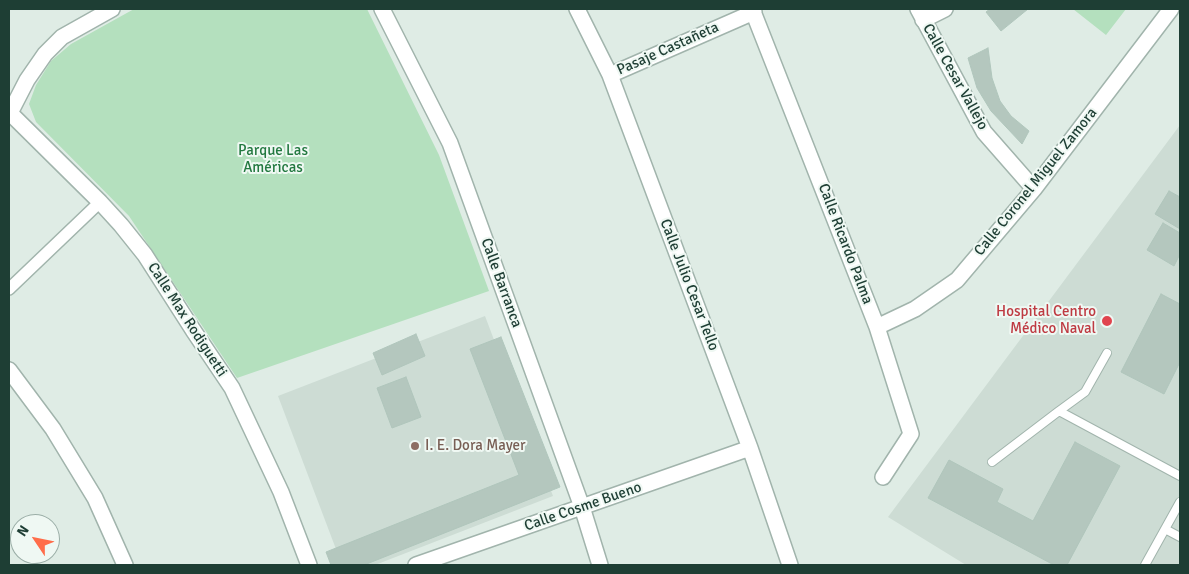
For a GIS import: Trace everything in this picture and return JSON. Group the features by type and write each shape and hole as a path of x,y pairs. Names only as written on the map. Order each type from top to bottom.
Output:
{"street":[{"path":"10,113 27,80 45,54 62,37 112,9"},
{"name":"Calle Barranca","path":"382,9 450,143 582,507 600,565"},
{"name":"Calle Julio Cesar Tello","path":"577,9 610,74 750,448 790,565"},
{"path":"921,14 945,9"},
{"name":"Calle Coronel Miguel Zamora","path":"877,327 915,309 958,280 1034,189 1171,9"},
{"name":"Pasaje Castañeta","path":"610,74 753,10"},
{"name":"Calle Ricardo Palma","path":"753,10 877,327 911,434 883,477"},
{"name":"Calle Cesar Vallejo","path":"921,14 984,132 1034,189"},
{"name":"Calle Max Rodiguetti","path":"10,113 100,202 145,255 232,388 281,492 309,565"},
{"path":"9,289 100,202"},
{"path":"9,370 53,429 85,482 125,565"},
{"name":"Calle Cosme Bueno","path":"416,565 750,448"}],"lane":[{"path":"992,462 1085,392 1107,353"},
{"path":"1058,411 1180,476"},
{"path":"1145,565 1180,502"},
{"path":"1165,529 1180,537"}],"shaded area":[{"name":"Hospital Centro Médico Naval","path":"1180,125 1180,565 966,565 888,517"},
{"name":"I. E. Dora Mayer","path":"485,316 553,496 375,565 342,565 278,396"}],"green space":[{"name":"Parque Las Américas","path":"134,9 367,9 439,155 489,291 237,378 129,216 36,122 29,104 36,85 51,61 71,44"},
{"path":"1073,9 1126,9 1106,35"}],"building":[{"path":"990,9 1028,9 1001,31 986,12"},
{"path":"988,48 992,78 1000,101 1011,116 1029,131 1022,144 991,111 977,88 968,58"},
{"path":"1169,191 1180,197 1180,229 1155,214"},
{"path":"1163,223 1180,233 1180,254 1174,266 1147,250"},
{"path":"1161,294 1180,304 1180,362 1164,394 1121,372"},
{"path":"416,334 425,356 382,375 373,353"},
{"path":"501,337 560,487 364,565 331,565 326,552 519,475 470,349"},
{"path":"406,377 421,417 392,428 377,388"},
{"path":"1075,442 1120,466 1067,565 1054,565 928,498 949,460 1003,489 997,502 1033,521"}],"place":[{"name":"Hospital Centro Médico Naval","path":"1107,321"},
{"name":"I. E. Dora Mayer","path":"415,446"}]}
